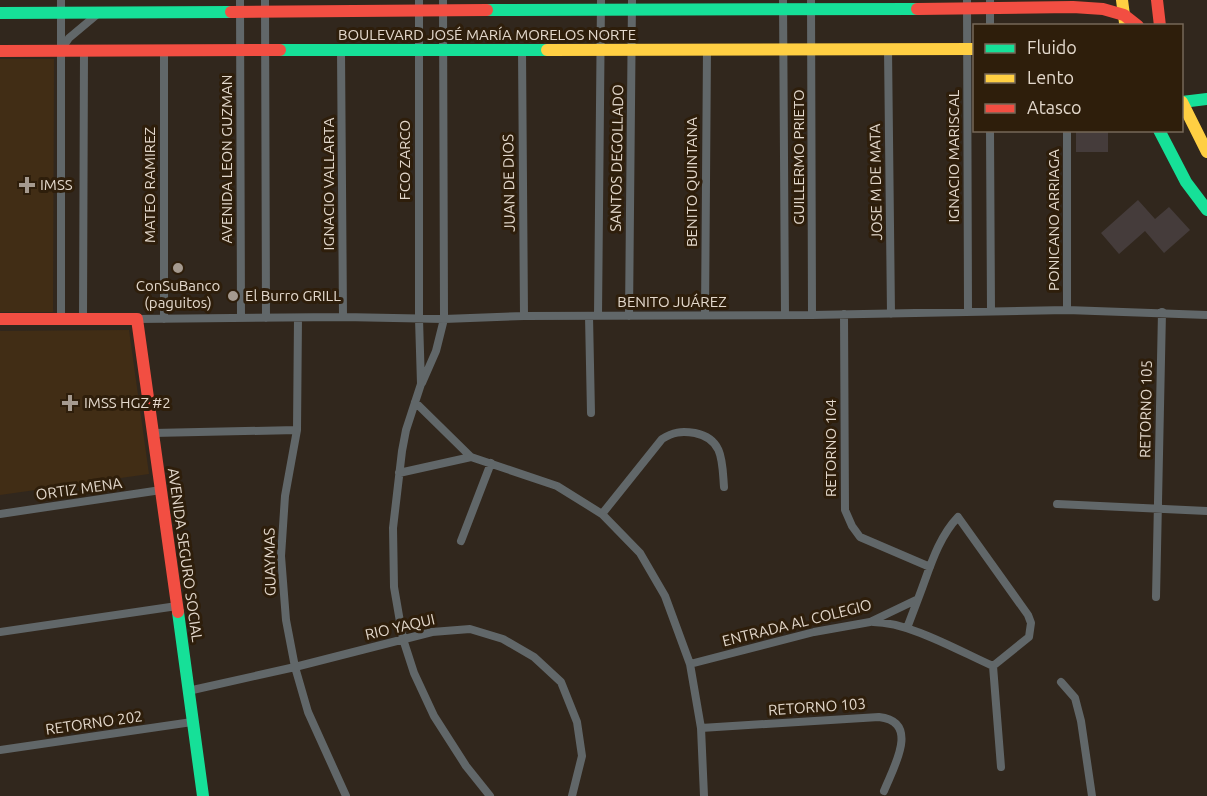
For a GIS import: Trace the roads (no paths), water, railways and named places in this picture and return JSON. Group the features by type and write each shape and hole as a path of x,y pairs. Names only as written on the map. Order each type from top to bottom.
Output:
{"main road":[{"path":"1103,9 1113,0"},
{"path":"1122,0 1125,20"},
{"path":"1157,0 1160,24"},
{"name":"BOULEVARD JOSÉ MARÍA MORELOS NORTE","path":"0,13 61,6 84,6 100,12 162,6 240,5 1073,4 1103,9 1125,20"},
{"name":"BOULEVARD JOSÉ MARÍA MORELOS NORTE","path":"0,51 971,49"},
{"path":"1183,102 1207,99"},
{"path":"1183,104 1207,152"},
{"path":"1160,132 1193,194 1207,210"},
{"path":"0,319 137,319"},
{"name":"AVENIDA SEGURO SOCIAL","path":"137,319 203,796"}],"street":[{"name":"SANTOS DEGOLLADO","path":"598,316 601,4"},
{"name":"SANTOS DEGOLLADO","path":"629,316 632,4"},
{"path":"990,4 990,24"},
{"name":"AVENIDA LEON GUZMAN","path":"240,5 242,318"},
{"path":"265,5 266,318"},
{"name":"FCO ZARCO","path":"419,5 419,319 422,384"},
{"path":"443,5 444,319 436,351 406,430 393,528 394,587 403,639 414,673 434,716 466,766 490,796"},
{"name":"GUILLERMO PRIETO","path":"783,5 785,315"},
{"name":"GUILLERMO PRIETO","path":"811,5 812,315"},
{"name":"IGNACIO MARISCAL","path":"967,5 971,49 968,311"},
{"path":"61,6 61,319"},
{"path":"60,51 69,38 100,12"},
{"name":"BENITO QUINTANA","path":"705,315 707,49"},
{"name":"JUAN DE DIOS","path":"522,50 524,316"},
{"name":"JOSE M DE MATA","path":"888,50 891,314"},
{"path":"83,319 84,51"},
{"name":"MATEO RAMIREZ","path":"164,51 164,319"},
{"name":"IGNACIO VALLARTA","path":"341,51 343,317"},
{"path":"990,132 991,311"},
{"name":"PONICANO ARRIAGA","path":"1067,132 1067,310"},
{"name":"BENITO JUÁREZ","path":"137,319 343,317 444,319 524,316 812,315 1067,310 1207,315"},
{"name":"RETORNO 105","path":"1156,597 1162,312"},
{"name":"RETORNO 104","path":"844,314 845,510 860,537 930,567"},
{"path":"589,316 591,413"},
{"name":"GUAYMAS","path":"298,318 297,430 285,496 281,556 286,620 295,668 308,712 342,794"},
{"path":"415,402 471,457 557,486 602,514 640,553 665,596 690,664 701,728 704,796"},
{"path":"153,433 297,430"},
{"path":"602,514 662,439 673,433 684,431 702,435 715,442 722,459 724,487"},
{"path":"399,473 471,457"},
{"path":"461,541 491,463"},
{"name":"ORTIZ MENA","path":"0,514 161,490"},
{"path":"1057,504 1207,511"},
{"path":"907,628 938,546 949,526 958,517 1028,615 1031,630 1029,638 993,666"},
{"name":"ENTRADA AL COLEGIO","path":"690,664 814,632 870,622 918,599"},
{"path":"0,632 177,606"},
{"path":"870,622 885,622 907,628 993,666"},
{"name":"RIO YAQUI","path":"188,691 295,668 432,632 470,629 503,639 534,657 561,682 577,722 582,756 572,796"},
{"path":"993,666 1001,767"},
{"path":"1061,682 1075,698 1081,721 1092,796"},
{"name":"RETORNO 103","path":"701,728 888,718 896,723 902,733 902,747 884,791"},
{"name":"RETORNO 202","path":"0,750 192,722"}],"place":[{"name":"IMSS","path":"27,185"},
{"name":"ConSuBanco (paguitos)","path":"178,268"},
{"name":"El Burro GRILL","path":"233,296"},
{"name":"IMSS HGZ #2","path":"70,403"}]}
